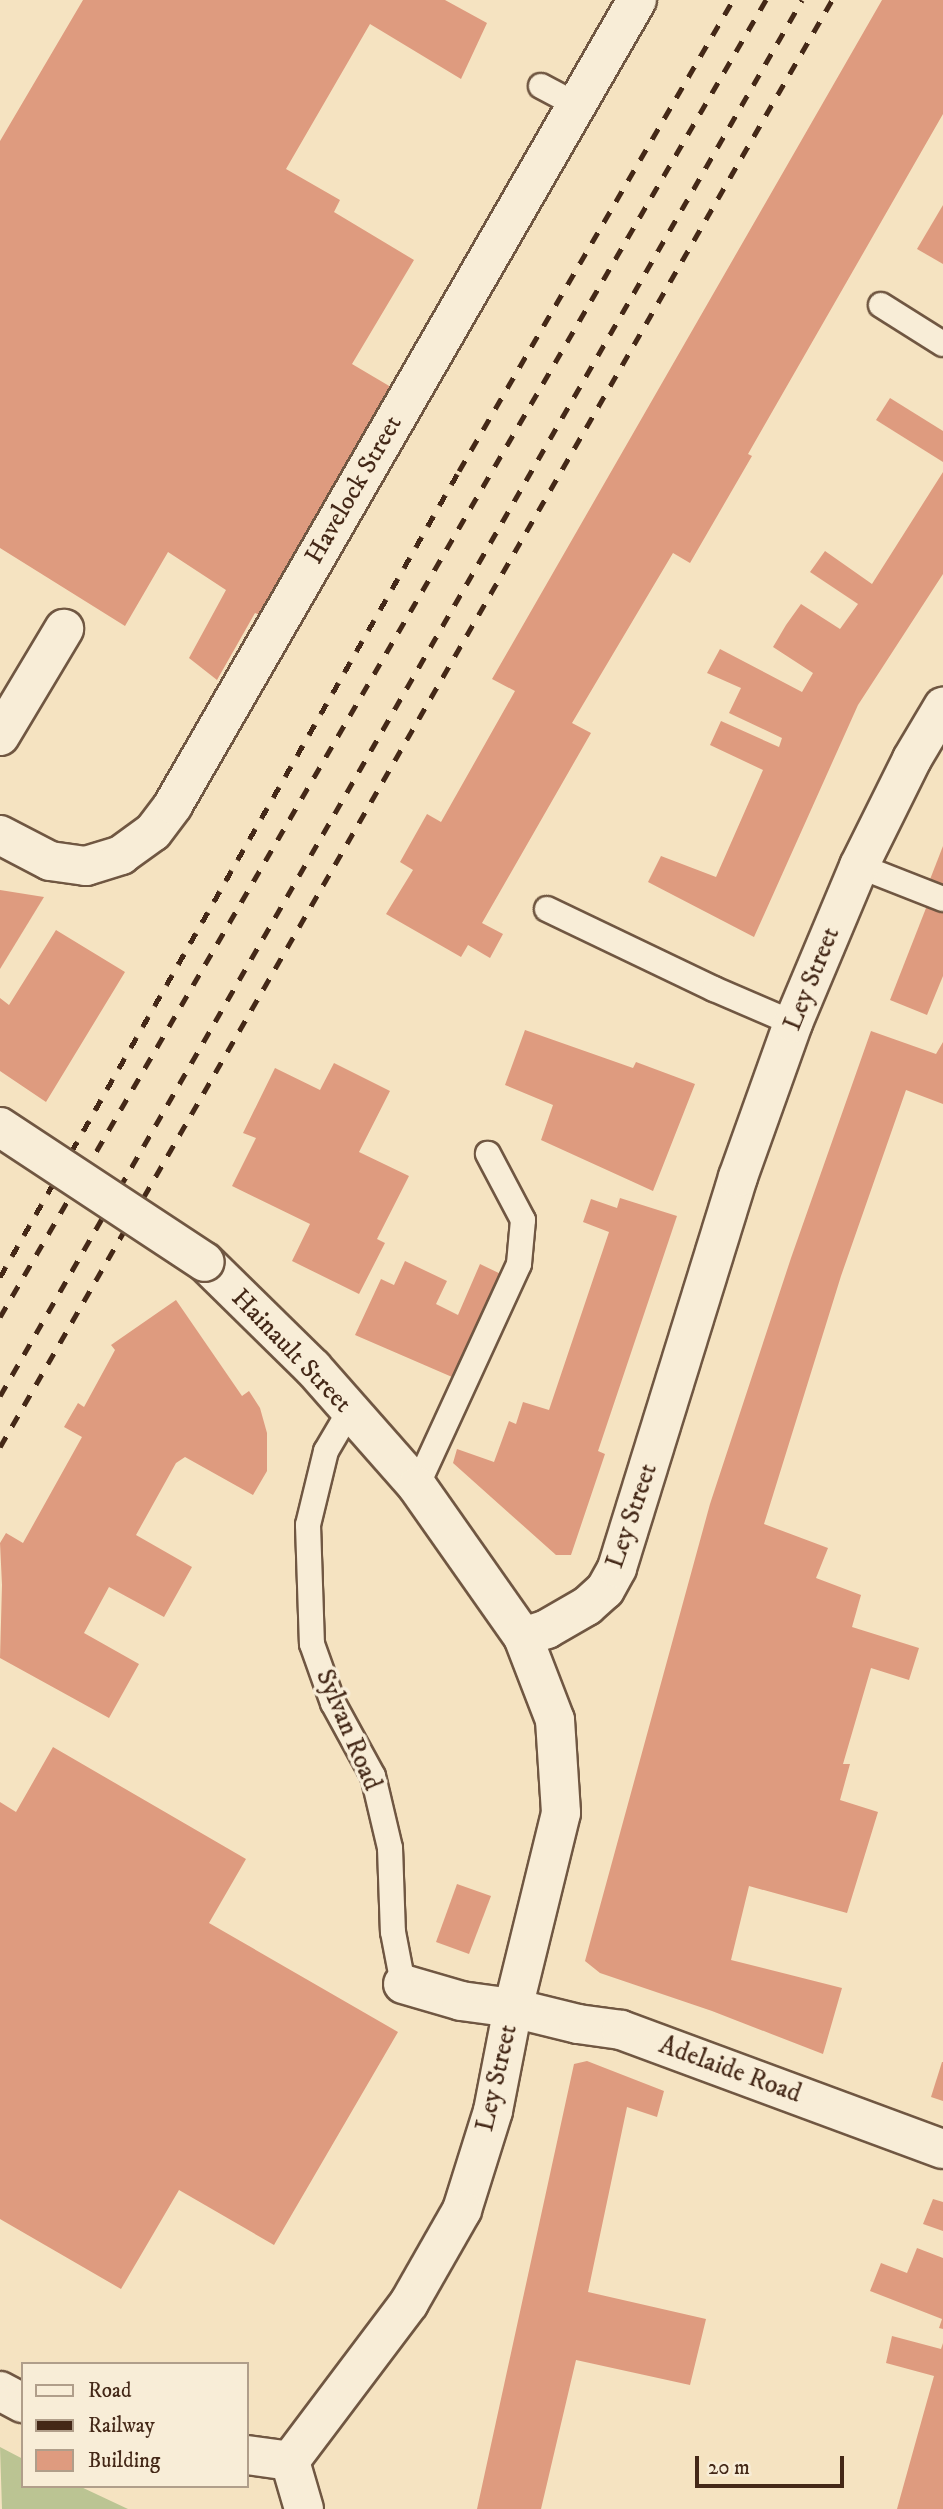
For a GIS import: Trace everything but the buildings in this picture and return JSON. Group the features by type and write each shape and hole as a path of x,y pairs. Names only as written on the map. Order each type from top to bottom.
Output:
{"street":[{"name":"Havelock Street","path":"0,835 50,860 86,866 121,855 153,832 173,805 495,226 576,106 637,0"},
{"path":"0,736 64,629"},
{"name":"Ley Street","path":"290,2462 409,2302 462,2210 493,2110 513,2008 561,1813 555,1720 523,1637 547,1629 587,1606 605,1590 617,1568 738,1177 793,1023 859,866 912,759 943,707"},
{"name":"Hainault Street","path":"0,1127 205,1262 313,1368 417,1486 523,1637"},
{"name":"Sylvan Road","path":"403,1984 461,2001 513,2008"},
{"name":"Adelaide Road","path":"513,2008 578,2024 621,2030 943,2149"},
{"path":"0,2391 21,2402"},
{"path":"248,2455 290,2462 304,2509"}],"lane":[{"path":"541,86 576,106"},
{"path":"881,305 943,344"},
{"path":"859,866 943,899"},
{"path":"547,909 714,989 793,1023"},
{"path":"417,1486 519,1264 523,1220 488,1154"},
{"name":"Sylvan Road","path":"349,1412 326,1451 308,1525 313,1644 333,1703 373,1776 390,1848 393,1933 403,1984"}],"green space":[{"path":"0,2447 21,2458 21,2488 83,2488 128,2509 2,2509"}],"railway":[{"path":"0,1277 459,471 733,0"},
{"path":"0,1317 766,0"},
{"path":"0,1396 802,0"},
{"path":"0,1447 832,0"}]}
